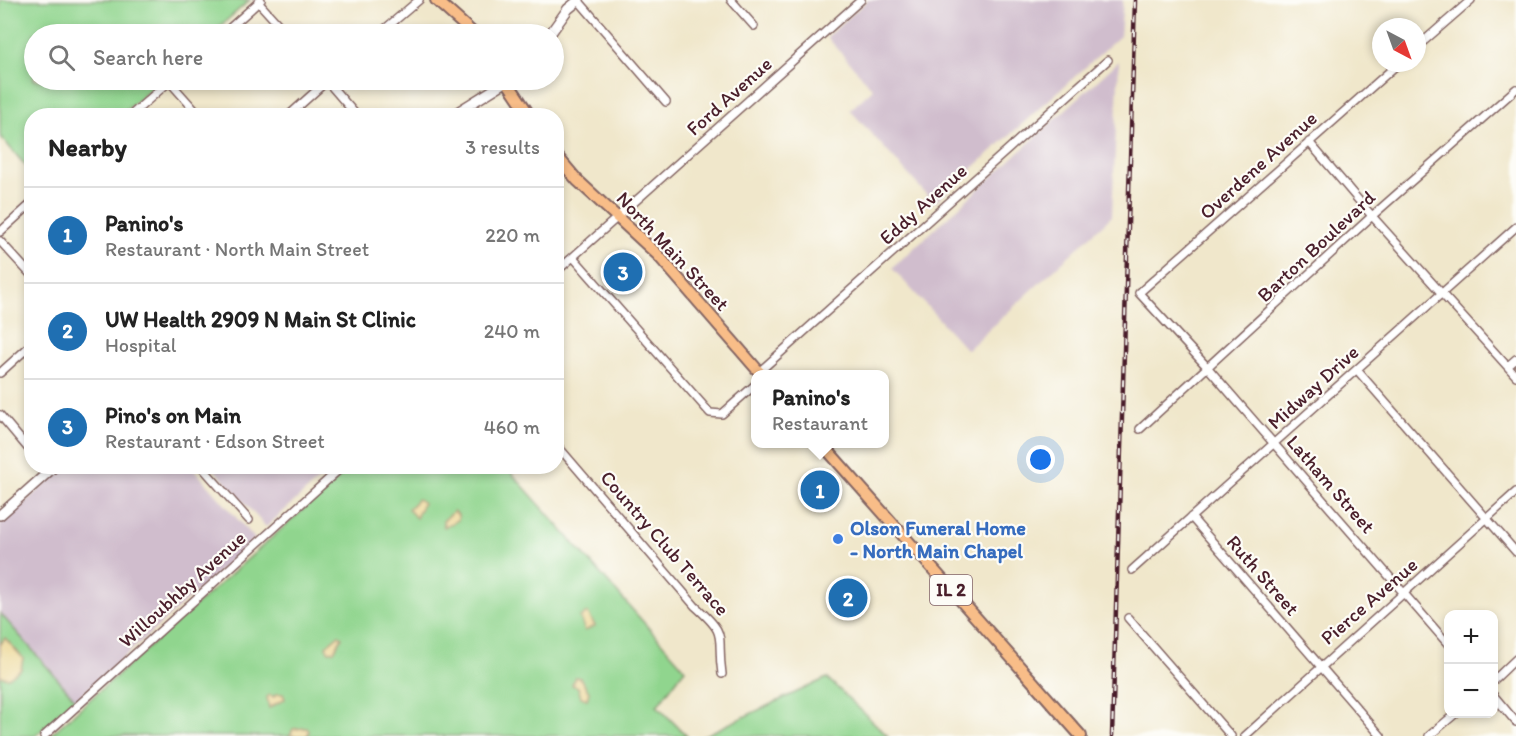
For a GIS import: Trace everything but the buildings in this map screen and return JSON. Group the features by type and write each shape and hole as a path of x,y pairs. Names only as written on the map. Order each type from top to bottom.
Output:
{"main road":[{"path":"436,0 463,24"},
{"path":"513,90 525,108"},
{"name":"North Main Street","path":"564,164 657,254 757,370"},
{"name":"IL 2","path":"826,448 1081,736"}],"street":[{"path":"391,24 419,0"},
{"path":"557,24 578,0 666,102"},
{"path":"731,0 754,26"},
{"name":"Ford Avenue","path":"618,216 861,0"},
{"path":"1426,39 1471,0"},
{"path":"234,24 260,1 279,24"},
{"name":"Eddy Avenue","path":"763,370 1108,60"},
{"name":"Overdene Avenue","path":"1139,293 1389,72"},
{"name":"Barton Boulevard","path":"1140,429 1209,369 1372,216 1516,89"},
{"path":"139,108 159,90"},
{"path":"178,90 193,108"},
{"path":"297,108 316,90"},
{"path":"335,90 350,108"},
{"path":"464,108 492,90"},
{"path":"1309,142 1372,216 1516,376"},
{"path":"0,232 24,211"},
{"path":"564,265 618,216"},
{"name":"Midway Drive","path":"1132,570 1516,227"},
{"path":"0,241 24,267"},
{"path":"573,257 710,413 722,414 751,388"},
{"name":"Latham Street","path":"1139,293 1209,369 1444,638"},
{"path":"0,373 24,351"},
{"path":"1508,366 1516,359"},
{"path":"1357,370 1516,552"},
{"path":"0,415 24,444"},
{"name":"Country Club Terrace","path":"564,453 695,606 716,625 722,640 720,658 722,674"},
{"path":"0,515 42,474"},
{"path":"208,474 249,520"},
{"name":"Willoubhby Avenue","path":"44,736 334,474"},
{"name":"Pierce Avenue","path":"1245,736 1516,492"},
{"name":"Ruth Street","path":"1191,517 1381,736"},
{"path":"1128,618 1231,736"},
{"path":"1498,676 1516,659"},
{"path":"1498,701 1516,722"},
{"path":"1429,736 1450,718"}],"shaded area":[{"path":"868,0 1123,0 1120,36 934,203 850,110 873,89 827,37"},
{"path":"1119,61 1112,216 967,350 892,268"},
{"path":"57,474 198,474 255,539 76,700 0,613 0,524"},
{"path":"218,474 325,474 266,527"}],"green space":[{"path":"0,0 250,0 222,24 24,24 24,90 150,90 129,108 24,108 24,164 0,136"},
{"path":"343,474 512,474 685,669 657,706 687,736 49,736"},
{"path":"0,613 76,700 35,736 0,736"},
{"path":"827,678 888,736 703,736"}],"sand":[{"path":"418,499 423,503 416,518 408,509"},
{"path":"454,511 458,515 458,520 444,527 443,521"},
{"path":"588,613 595,626 585,631 580,617"},
{"path":"339,635 342,637 334,651 328,651 326,646"},
{"path":"5,638 23,658 21,669 8,678 0,676 0,645"},
{"path":"575,677 580,678 589,692 587,699 581,697 578,687 572,685"},
{"path":"276,694 283,694 285,699 269,708 267,697 270,695 274,697"},
{"path":"307,728 309,731 307,736 290,736 293,729"}],"railway":[{"path":"1112,736 1135,0"}],"place":[{"name":"Pino's on Main","path":"623,272"},
{"name":"Panino's","path":"820,490"},
{"name":"Olson Funeral Home - North Main Chapel","path":"838,539"},
{"name":"UW Health 2909 N Main St Clinic","path":"848,598"}]}
